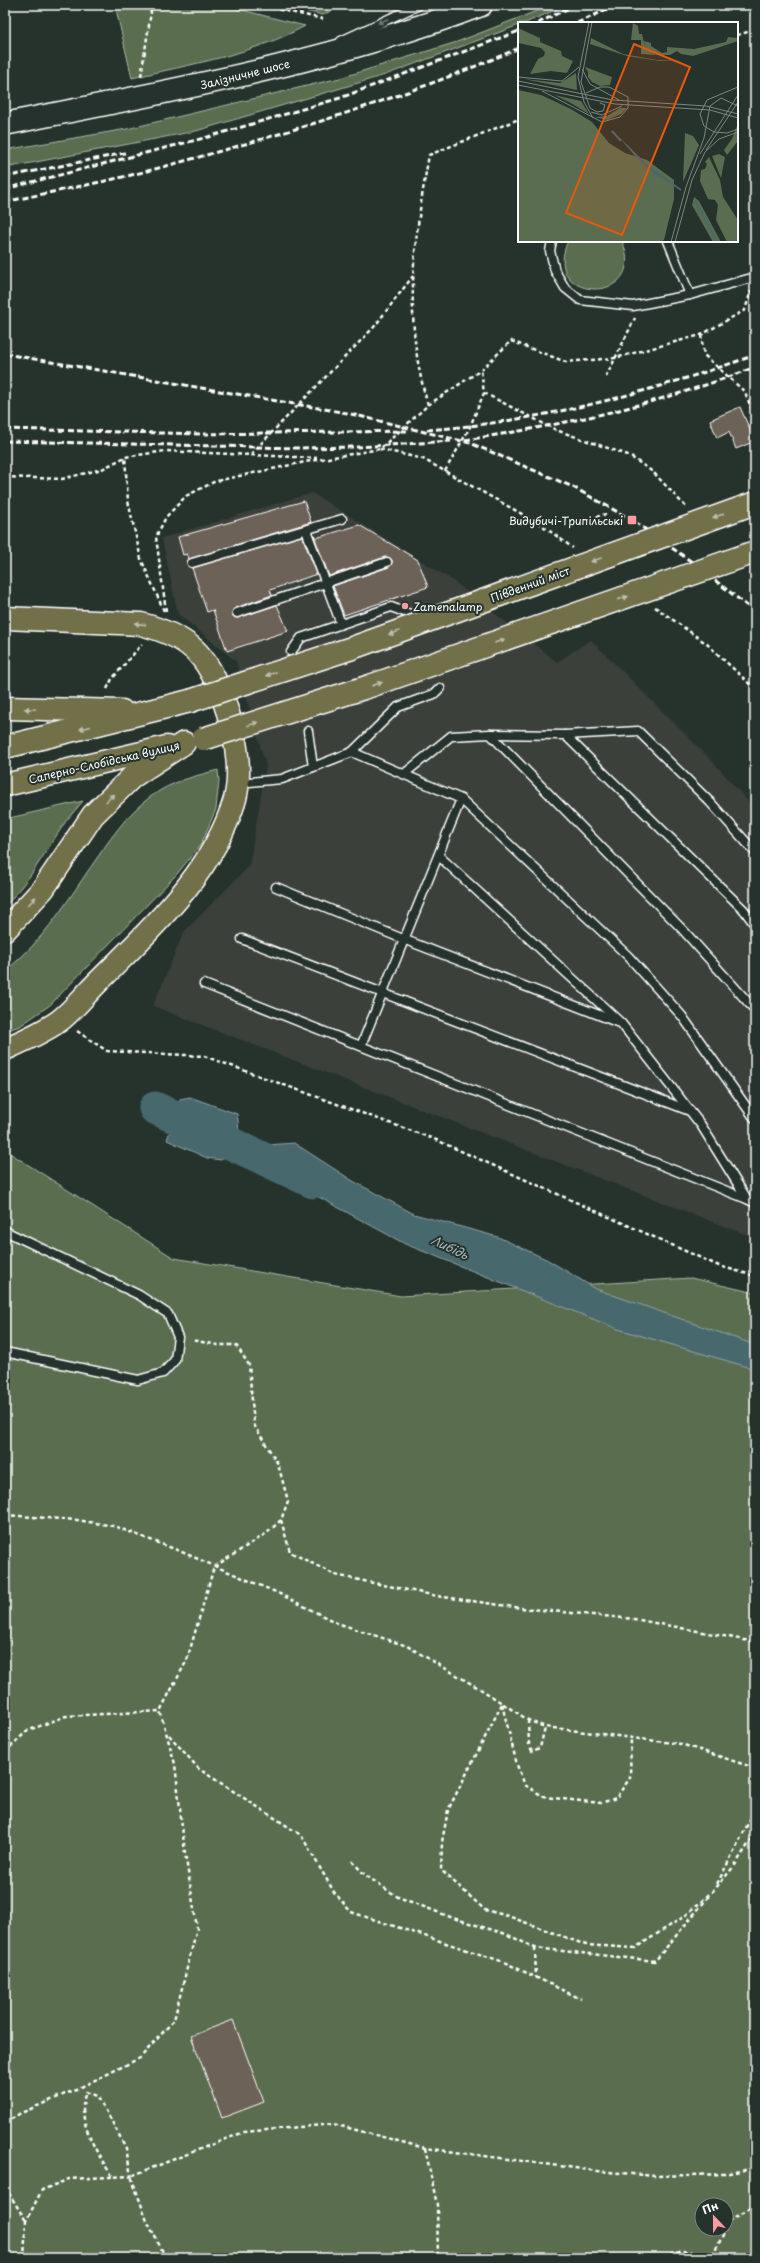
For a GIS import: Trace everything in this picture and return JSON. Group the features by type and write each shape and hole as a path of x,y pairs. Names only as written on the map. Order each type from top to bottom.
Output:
{"main road":[{"name":"Південний міст","path":"153,712 359,645 755,503"},
{"path":"5,930 43,889 98,811 132,777 194,741 367,687 755,552"},
{"path":"5,618 141,624 157,628 176,637 195,649 209,664 227,710 234,738 237,783 235,797 219,843 174,902 60,1021 35,1036 5,1049"},
{"path":"5,708 153,712"},
{"path":"5,747 153,712"},
{"name":"Саперно-Слобідська вулиця","path":"5,785 194,741"}],"street":[{"name":"Залізничне шосе","path":"5,124 201,86 307,59 406,31 481,5"}],"lane":[{"path":"307,59 361,30 419,5"},
{"path":"552,242 550,251 555,271 565,288 580,300 633,306 641,305 690,295 755,277"},
{"path":"669,242 690,295"},
{"path":"192,563 342,519"},
{"path":"306,530 341,624"},
{"path":"237,613 387,562"},
{"path":"291,652 301,638 391,607 410,614"},
{"path":"237,783 282,780 352,752 398,707 434,694 440,688"},
{"path":"308,731 313,767"},
{"path":"404,774 451,736 490,734 565,735 638,731 710,802 755,852"},
{"path":"490,734 683,930 755,1010"},
{"path":"565,735 744,910 755,925"},
{"path":"352,752 461,799 628,956 682,1016 755,1119"},
{"path":"362,1046 403,939 461,799"},
{"path":"438,856 621,1023 690,1112 747,1199"},
{"path":"276,887 403,939 621,1023"},
{"path":"242,939 690,1112"},
{"path":"204,984 755,1203"},
{"path":"5,1231 139,1295 168,1314 178,1337 175,1360 163,1373 138,1380 5,1352"}],"path":[{"path":"141,80 151,12 149,5"},
{"path":"258,5 323,19"},
{"path":"738,35 755,30"},
{"path":"428,404 420,378 411,302 416,229 429,154 518,119"},
{"path":"251,454 374,327 413,276"},
{"path":"125,457 128,501 141,559 167,616 156,537 166,517 186,496 216,482 323,458 380,449 428,404 481,370 511,341 566,362 615,358 701,335 745,310 755,277"},
{"path":"606,377 641,305"},
{"path":"701,335 704,355 745,392 755,418"},
{"path":"445,471 469,429 484,393 481,370"},
{"path":"484,393 556,430 628,455 653,472 689,510"},
{"path":"5,477 62,479 102,469 125,457 165,451 323,458"},
{"path":"596,517 606,514"},
{"path":"750,573 755,579"},
{"path":"107,689 112,679 145,640"},
{"path":"60,1021 107,1051 204,1056 434,1139 719,1266 755,1276"},
{"path":"5,2123 18,2114 79,2088 140,2058 174,2020 197,1928 184,1853 175,1764 160,1711 187,1660 214,1567 267,1533 281,1520 288,1501 278,1464 254,1425 249,1365 236,1345 218,1345 178,1337"},
{"path":"5,1515 77,1520 114,1526 177,1550 278,1593 337,1623 407,1646 528,1720 546,1727 682,1744 755,1768"},
{"path":"281,1520 290,1552 335,1576 437,1596 521,1608 634,1619 755,1642"},
{"path":"502,1704 517,1765 525,1785 544,1797 601,1803 616,1798 630,1778 631,1737"},
{"path":"502,1704 448,1810 442,1842 441,1870 485,1910 508,1916 586,1945 635,1948 685,1916 716,1889 755,1810"},
{"path":"5,1752 27,1731 66,1716 160,1711"},
{"path":"528,1720 529,1744 532,1751 540,1748 546,1727"},
{"path":"168,1735 199,1769 301,1835 334,1892 351,1912 504,1962 581,1999"},
{"path":"352,1861 365,1875 398,1898 453,1918 506,1934 535,1948 655,1961 735,1865 755,1834"},
{"path":"535,1948 536,1977"},
{"path":"112,2176 95,2149 86,2125 82,2102 86,2092 97,2096 126,2148 131,2176 147,2221 166,2258"},
{"path":"24,2258 26,2221 42,2190 69,2179 131,2176 244,2132 333,2124 425,2148 598,2171 655,2176 725,2174 755,2168"},
{"path":"425,2148 437,2205 438,2258"},
{"path":"5,2187 26,2221"},
{"path":"734,2217 755,2206"},
{"path":"663,2258 681,2251 714,2253 722,2237"}],"shaded area":[{"path":"312,493 452,580 557,662 591,640 714,763 755,809 755,1238 153,1006 184,932 249,866 266,766 236,661 178,614 162,538"}],"green space":[{"path":"115,5 222,5 305,26 284,36 242,52 132,78"},
{"path":"279,5 342,5 323,15"},
{"path":"552,5 567,5 527,22 518,22 518,25 385,75 196,131 5,168 5,150 127,129 340,78 457,42"},
{"path":"568,242 622,242 627,262 621,277 610,286 595,289 580,286 568,277 563,262"},
{"path":"218,770 219,781 216,809 201,844 177,874 50,1005 20,1026 5,1031 5,971 44,933 125,820 151,796 168,786"},
{"path":"83,801 66,821 30,876 5,907 5,819"},
{"path":"5,1150 174,1258 401,1296 691,1278 755,1293 755,2258 5,2258"}],"water":[{"path":"190,1097 237,1114 239,1128 237,1140 227,1155 221,1160 207,1158 167,1140 180,1099"},
{"path":"294,1143 353,1181 414,1214 498,1237 548,1260 596,1289 755,1345 755,1369 618,1329 405,1244 273,1172 268,1145"}],"building":[{"path":"740,407 755,441 736,449 729,432 717,438 710,420"},
{"path":"304,501 311,522 189,559 187,554 183,555 178,537"},
{"path":"359,525 418,560 428,587 344,615 333,586 389,567 392,560 385,557 329,576 313,533 316,538"},
{"path":"302,536 317,574 270,590 272,595 235,608 232,612 234,617 238,618 277,605 288,631 227,651 213,610 207,612 192,568"},
{"path":"233,2020 264,2102 222,2118 191,2036"}],"waterway":[{"name":"Либідь","path":"155,1108 313,1182"}],"railway":[{"path":"540,22 575,5"},
{"path":"579,22 617,5"},
{"path":"5,189 208,137 340,98 518,31"},
{"path":"5,202 137,174 293,130 430,84 518,48"},
{"path":"5,177 125,153"},
{"path":"5,354 347,413 470,443 573,487 632,520 692,562 755,612"},
{"path":"427,430 511,420 593,404 675,382 755,355"},
{"path":"465,440 612,412 684,392 755,367"},
{"path":"5,429 202,434 409,431"},
{"path":"5,441 298,448 358,447 451,441"}],"place":[{"name":"Видубичі-Трипільські","path":"632,520"},
{"name":"Zamenalamp","path":"405,606"}]}
